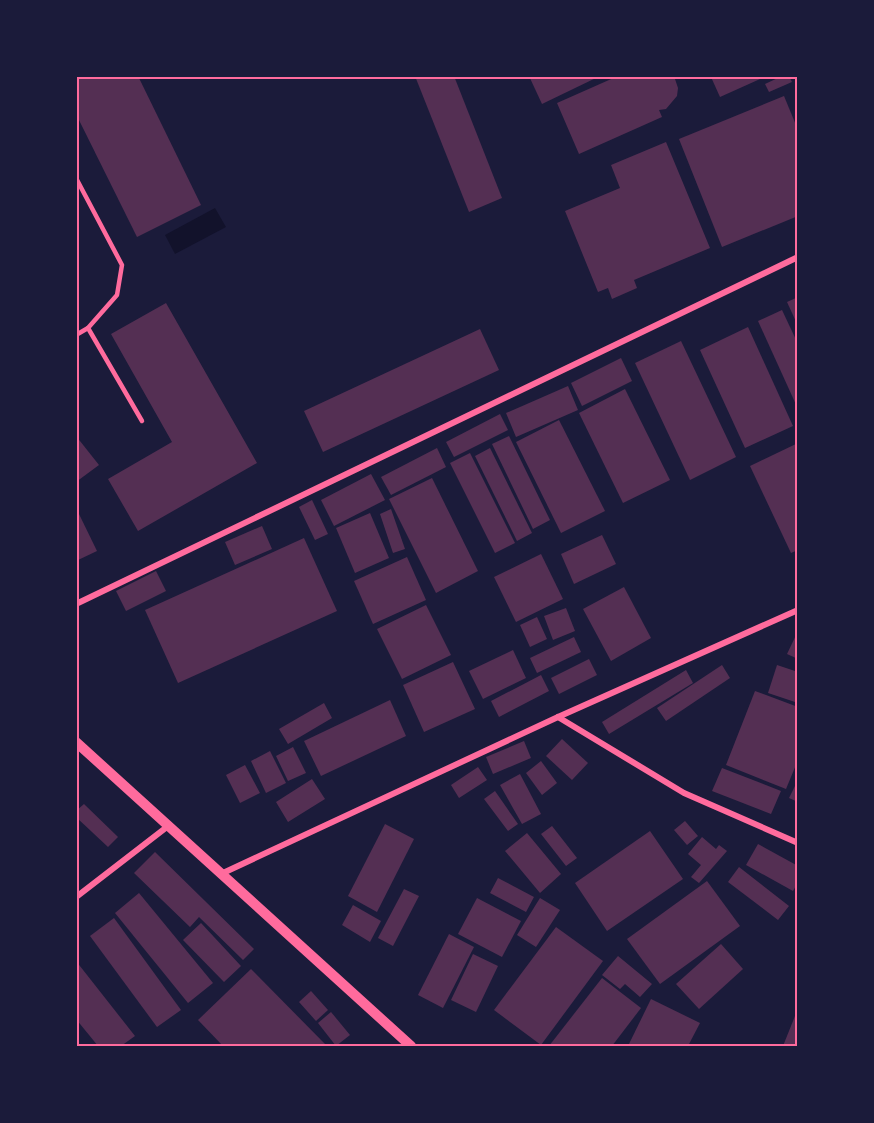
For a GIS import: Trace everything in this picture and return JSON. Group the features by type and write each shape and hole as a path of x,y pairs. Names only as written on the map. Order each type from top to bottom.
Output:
{"street":[{"path":"76,604 798,257"},
{"path":"223,873 558,717 798,610"},
{"path":"558,717 684,793 798,843"},
{"path":"76,741 223,873 405,1045"},
{"path":"76,897 170,825"}],"lane":[{"path":"76,178 122,266 117,296 88,328 76,335"},
{"path":"88,328 142,422"}],"shaded area":[{"path":"215,208 226,227 175,254 165,235"}],"building":[{"path":"76,76 138,76 201,205 137,237 76,114"},
{"path":"415,76 454,76 502,198 469,212"},
{"path":"529,76 600,76 542,104"},
{"path":"618,76 674,76 678,88 677,96 666,109 659,110 662,117 579,154 557,103"},
{"path":"767,76 720,97 711,77"},
{"path":"782,76 789,76 792,82 769,92 765,84"},
{"path":"784,96 798,130 798,216 722,247 679,139"},
{"path":"666,142 710,248 634,280 637,288 612,299 608,288 598,292 565,211 620,188 611,165"},
{"path":"798,297 798,326 787,302"},
{"path":"166,303 257,463 138,531 108,479 172,442 111,334"},
{"path":"782,310 798,344 798,409 758,321"},
{"path":"748,327 793,426 745,448 700,350"},
{"path":"480,329 499,370 323,452 304,411"},
{"path":"681,341 736,457 690,480 635,363"},
{"path":"621,358 632,381 582,406 571,383"},
{"path":"568,386 578,410 516,437 506,413"},
{"path":"625,389 670,480 623,503 579,413"},
{"path":"500,414 508,430 454,457 446,442"},
{"path":"559,420 605,511 561,533 516,442"},
{"path":"76,436 99,465 76,482"},
{"path":"509,436 550,520 533,529 492,444"},
{"path":"798,443 798,550 791,553 750,466"},
{"path":"437,448 446,467 391,495 381,477"},
{"path":"490,448 532,533 517,541 475,456"},
{"path":"470,453 515,543 495,553 450,463"},
{"path":"371,474 385,500 334,526 321,500"},
{"path":"432,478 478,571 436,593 389,499"},
{"path":"312,500 328,534 315,540 299,507"},
{"path":"391,509 405,549 393,553 380,514"},
{"path":"76,512 97,551 76,561"},
{"path":"370,513 389,558 355,573 336,528"},
{"path":"262,526 272,549 235,565 225,542"},
{"path":"602,535 616,564 574,584 561,554"},
{"path":"304,538 337,611 178,683 145,610"},
{"path":"541,554 563,599 516,622 494,577"},
{"path":"407,557 426,600 373,624 354,581"},
{"path":"156,571 166,591 126,611 116,591"},
{"path":"624,587 651,638 611,661 583,609"},
{"path":"426,605 451,655 402,679 377,629"},
{"path":"566,608 575,631 553,640 544,616"},
{"path":"537,617 547,639 530,647 520,625"},
{"path":"798,631 798,659 787,654"},
{"path":"574,637 581,652 537,673 530,658"},
{"path":"513,650 526,678 483,699 469,671"},
{"path":"589,659 597,675 559,694 551,678"},
{"path":"453,662 475,709 424,732 403,685"},
{"path":"722,665 730,678 666,721 657,708"},
{"path":"777,665 798,672 798,703 768,693"},
{"path":"686,670 693,683 609,734 602,722"},
{"path":"541,675 549,691 499,717 491,701"},
{"path":"755,691 798,707 798,760 786,789 726,765"},
{"path":"390,700 406,736 321,776 304,741"},
{"path":"324,703 332,718 288,744 279,729"},
{"path":"562,739 588,763 572,780 546,756"},
{"path":"524,741 531,758 493,774 486,757"},
{"path":"293,747 306,773 288,781 276,756"},
{"path":"270,751 286,783 266,793 251,761"},
{"path":"541,761 557,783 542,795 526,773"},
{"path":"245,765 260,793 240,803 226,775"},
{"path":"478,767 487,780 459,798 451,785"},
{"path":"722,768 781,791 771,814 712,791"},
{"path":"520,774 541,814 522,824 500,785"},
{"path":"312,779 325,799 288,822 276,802"},
{"path":"798,780 798,802 789,798"},
{"path":"495,791 518,824 508,831 484,799"},
{"path":"84,804 118,837 108,847 76,817 76,811"},
{"path":"685,821 698,836 687,845 674,830"},
{"path":"385,824 414,839 377,912 348,896"},
{"path":"552,826 577,858 566,866 541,834"},
{"path":"650,831 683,879 607,931 575,883"},
{"path":"527,833 561,874 540,893 505,851"},
{"path":"702,837 716,849 719,845 727,851 699,883 691,877 701,865 688,854"},
{"path":"758,844 798,866 798,882 793,891 746,865"},
{"path":"155,852 254,949 243,960 199,917 190,927 134,873"},
{"path":"739,867 789,906 778,920 728,882"},
{"path":"498,878 534,897 526,912 490,893"},
{"path":"707,881 740,926 660,984 627,939"},
{"path":"404,889 419,896 393,946 378,938"},
{"path":"139,893 213,983 188,1003 115,913"},
{"path":"477,898 521,921 502,957 458,934"},
{"path":"540,898 560,910 536,947 517,935"},
{"path":"353,905 381,921 370,942 342,925"},
{"path":"114,918 181,1010 157,1027 90,936"},
{"path":"201,923 241,966 224,982 183,940"},
{"path":"556,927 603,961 541,1045 494,1010"},
{"path":"449,934 474,947 443,1008 418,995"},
{"path":"721,944 743,969 699,1009 676,984"},
{"path":"473,954 498,966 476,1012 451,1000"},
{"path":"618,956 652,984 640,997 625,984 620,989 602,975"},
{"path":"76,961 135,1036 121,1046 98,1046 76,1019"},
{"path":"251,969 327,1046 223,1046 198,1020"},
{"path":"602,978 641,1008 612,1046 549,1046"},
{"path":"311,991 328,1010 316,1021 299,1002"},
{"path":"651,999 700,1023 688,1046 628,1046"},
{"path":"797,1011 798,1046 783,1046"},
{"path":"331,1012 350,1035 336,1046 318,1023"}]}
